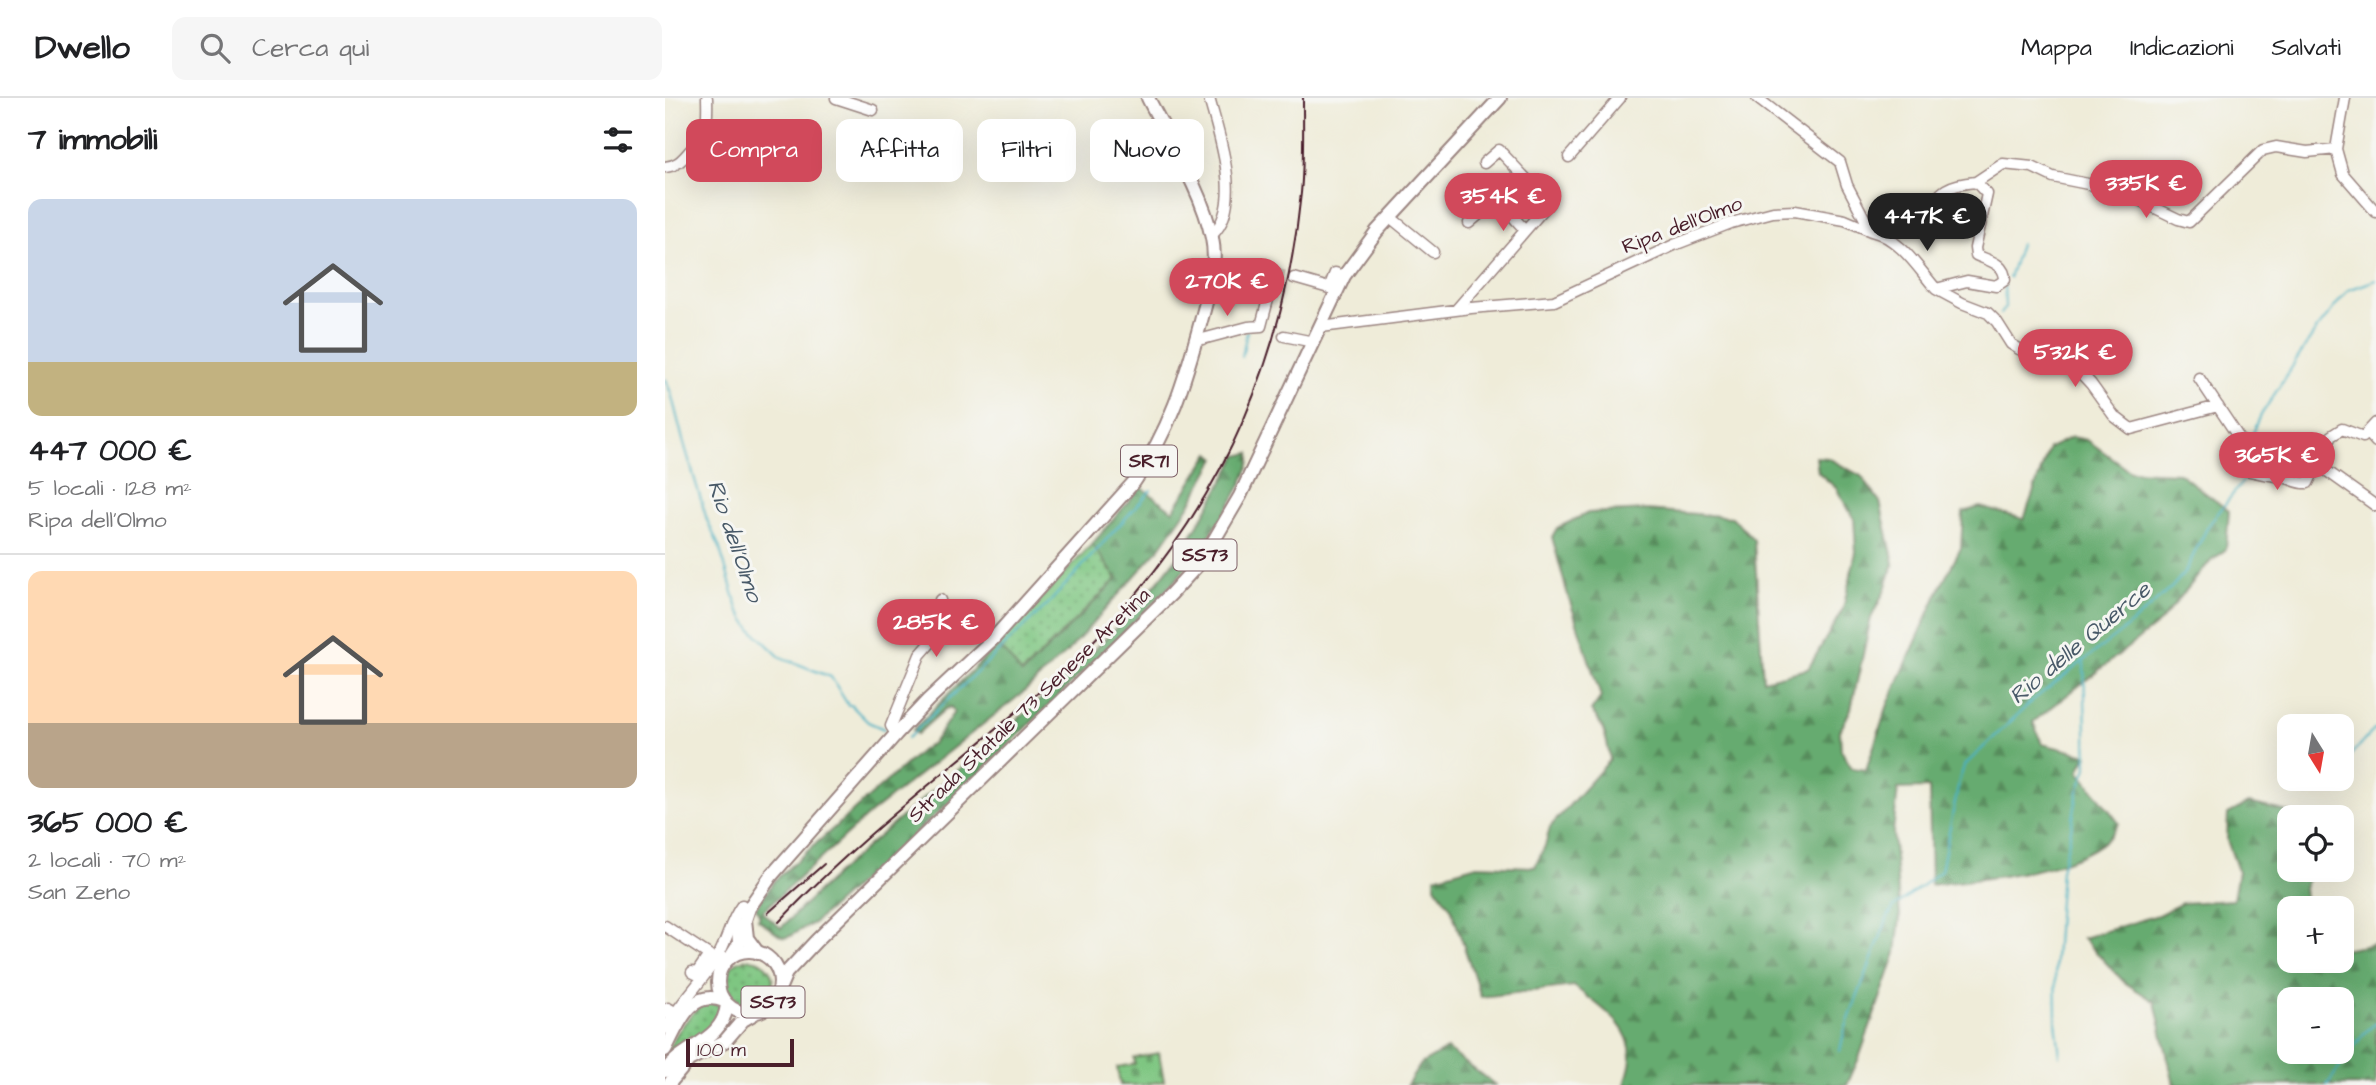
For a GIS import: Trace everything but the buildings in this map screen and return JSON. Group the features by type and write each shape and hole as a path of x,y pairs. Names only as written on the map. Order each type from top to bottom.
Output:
{"main road":[{"name":"SR71","path":"764,956 751,945 745,930 749,908 771,876 896,734 994,638 1134,482 1151,458 1170,421 1187,376 1212,276 1215,253 1202,204 1148,98"},
{"name":"Strada Statale 73 Senese Aretina","path":"668,1085 689,1060 725,1041 743,1020 771,1004 786,973 816,941 1171,594 1203,559 1240,496 1344,276 1389,217 1500,98"},
{"name":"SR71","path":"742,905 766,872 826,804 863,763 885,746"},
{"path":"730,958 739,944 738,918 742,905"},
{"name":"Strada Statale 73 Senese Aretina","path":"730,958 739,953 764,956 777,962 785,961 816,941"},
{"name":"SS73","path":"764,956 779,977 779,988"},
{"name":"SS73","path":"665,1036 685,1005 718,976 730,958"},
{"name":"SS73","path":"718,976 717,985 725,1003"},
{"name":"SS73","path":"665,1050 688,1009 695,1002 707,997 740,1012 755,1013"},
{"path":"665,1071 684,1051 708,1038 719,1028 724,1021 725,1003"}],"street":[{"path":"665,167 678,163 703,137 708,117 707,98"},
{"path":"836,98 873,110"},
{"path":"1209,98 1226,170 1227,205 1219,229 1212,235"},
{"path":"1569,157 1620,98"},
{"path":"1757,98 1840,162 1847,185 1870,229 1897,218 1932,215 1937,197 1946,187 1976,182 2003,164 2032,167 2053,177 2118,190 2189,222 2263,150 2276,147 2307,152 2336,149"},
{"path":"2344,98 2336,149 2343,174 2376,212"},
{"path":"1456,310 1549,203 1499,150 1484,163"},
{"path":"1936,289 1953,287 1968,281 1996,286 2005,280 2005,272 2001,266 1976,255 1975,248 1987,194 1976,182"},
{"path":"1469,223 1497,199 1525,230"},
{"name":"Ripa dell'Olmo","path":"1321,327 1555,301 1674,245 1731,223 1773,212 1795,211 1845,220 1870,229 1895,243 1936,289"},
{"path":"1389,217 1433,252"},
{"path":"1195,341 1261,326 1276,273"},
{"path":"1294,278 1329,288 1335,273 1344,276"},
{"path":"1936,289 1988,313 2011,344 2019,349 2078,370 2114,416 2131,429 2218,405"},
{"path":"1284,336 1314,342"},
{"path":"2199,378 2245,447 2246,470 2308,483 2332,436 2342,429 2363,437 2376,423"},
{"path":"2368,433 2376,442"},
{"path":"2317,464 2376,506"},
{"path":"896,734 891,726 920,655 941,631 943,621 940,600"},
{"path":"665,1029 670,1012 717,958 735,914 742,905"},
{"path":"665,926 709,955 696,974 692,972"}],"green space":[{"path":"2072,437 2087,440 2130,471 2179,473 2229,511 2226,549 2206,566 2160,622 2033,722 2042,744 2087,755 2079,771 2119,823 2108,838 2089,851 2046,867 1998,877 1931,885 1929,788 1898,789 1893,832 1900,917 1896,953 1847,1085 1625,1085 1631,1057 1625,1034 1603,1008 1574,986 1481,997 1451,908 1435,886 1435,877 1477,865 1535,867 1550,827 1610,760 1605,733 1591,711 1601,697 1552,537 1557,528 1588,513 1647,510 1732,517 1754,540 1763,680 1808,669 1843,609 1856,552 1854,519 1836,488 1818,472 1816,457 1828,458 1861,476 1880,502 1894,563 1871,618 1851,709 1840,731 1841,750 1852,768 1866,770 1888,704 1961,548 1963,512 1980,507 2024,519 2049,448"},
{"path":"1210,453 1216,458 1189,506 1159,549 1069,650 1025,691 868,815 762,912 781,928 873,841 1066,677 1154,586 1178,556 1237,456 1250,453 1249,465 1234,498 1209,537 1176,580 959,794 814,923 786,938 776,934 758,919 760,916 756,907 775,880 933,743 954,712 951,707 945,709 917,734 913,730 998,644 1022,674 1117,579 1092,544 1141,487 1173,511"},
{"path":"1092,544 1117,579 1021,674 998,644"},
{"path":"2249,803 2277,810 2277,882 2307,882 2305,896 2277,896 2277,973 2354,973 2354,948 2376,944 2376,1085 2174,1085 2155,1002 2124,982 2083,938 2158,915 2182,903 2233,900 2238,871 2227,840 2228,814"},
{"path":"749,959 766,966 773,983 766,1000 749,1007 732,1000 725,983 732,966"},
{"path":"706,1001 722,1006 720,1021 665,1067 673,1040 692,1014"},
{"path":"1447,1049 1495,1085 1407,1085 1421,1064"},
{"path":"1159,1053 1164,1081 1120,1085 1117,1067 1135,1064 1134,1058"}],"waterway":[{"path":"2009,278 2020,244"},
{"name":"Rio delle Querce","path":"2255,468 2253,433 2261,415 2314,333 2348,290 2376,280"},
{"path":"2000,314 2005,307 2004,285"},
{"name":"Rio dell'Olmo","path":"1242,357 1247,331"},
{"name":"Rio dell'Olmo","path":"665,379 707,520 719,546 738,609 751,629 780,657 831,677 848,705 868,722 884,729"},
{"name":"Rio delle Querce","path":"1840,1051 1844,1032 1888,917 1894,907 1941,871 1964,766 2033,700 2131,624 2172,587 2185,572 2208,526 2247,476"},
{"name":"Rio dell'Olmo","path":"908,738 1048,604 1151,490"},
{"path":"2060,1056 2056,1022 2055,960 2061,870 2078,791 2087,768 2084,663"},
{"path":"2354,751 2376,728"},
{"path":"2307,795 2312,791"},
{"path":"2327,1085 2364,1033 2376,1023"}],"tunnel":[{"path":"1275,273 1294,278"}],"railway":[{"path":"779,922 845,857 1056,677 1107,627 1152,574 1192,518 1225,459 1253,397 1275,332 1291,264 1301,193 1303,98"},
{"path":"768,913 824,864"}]}
